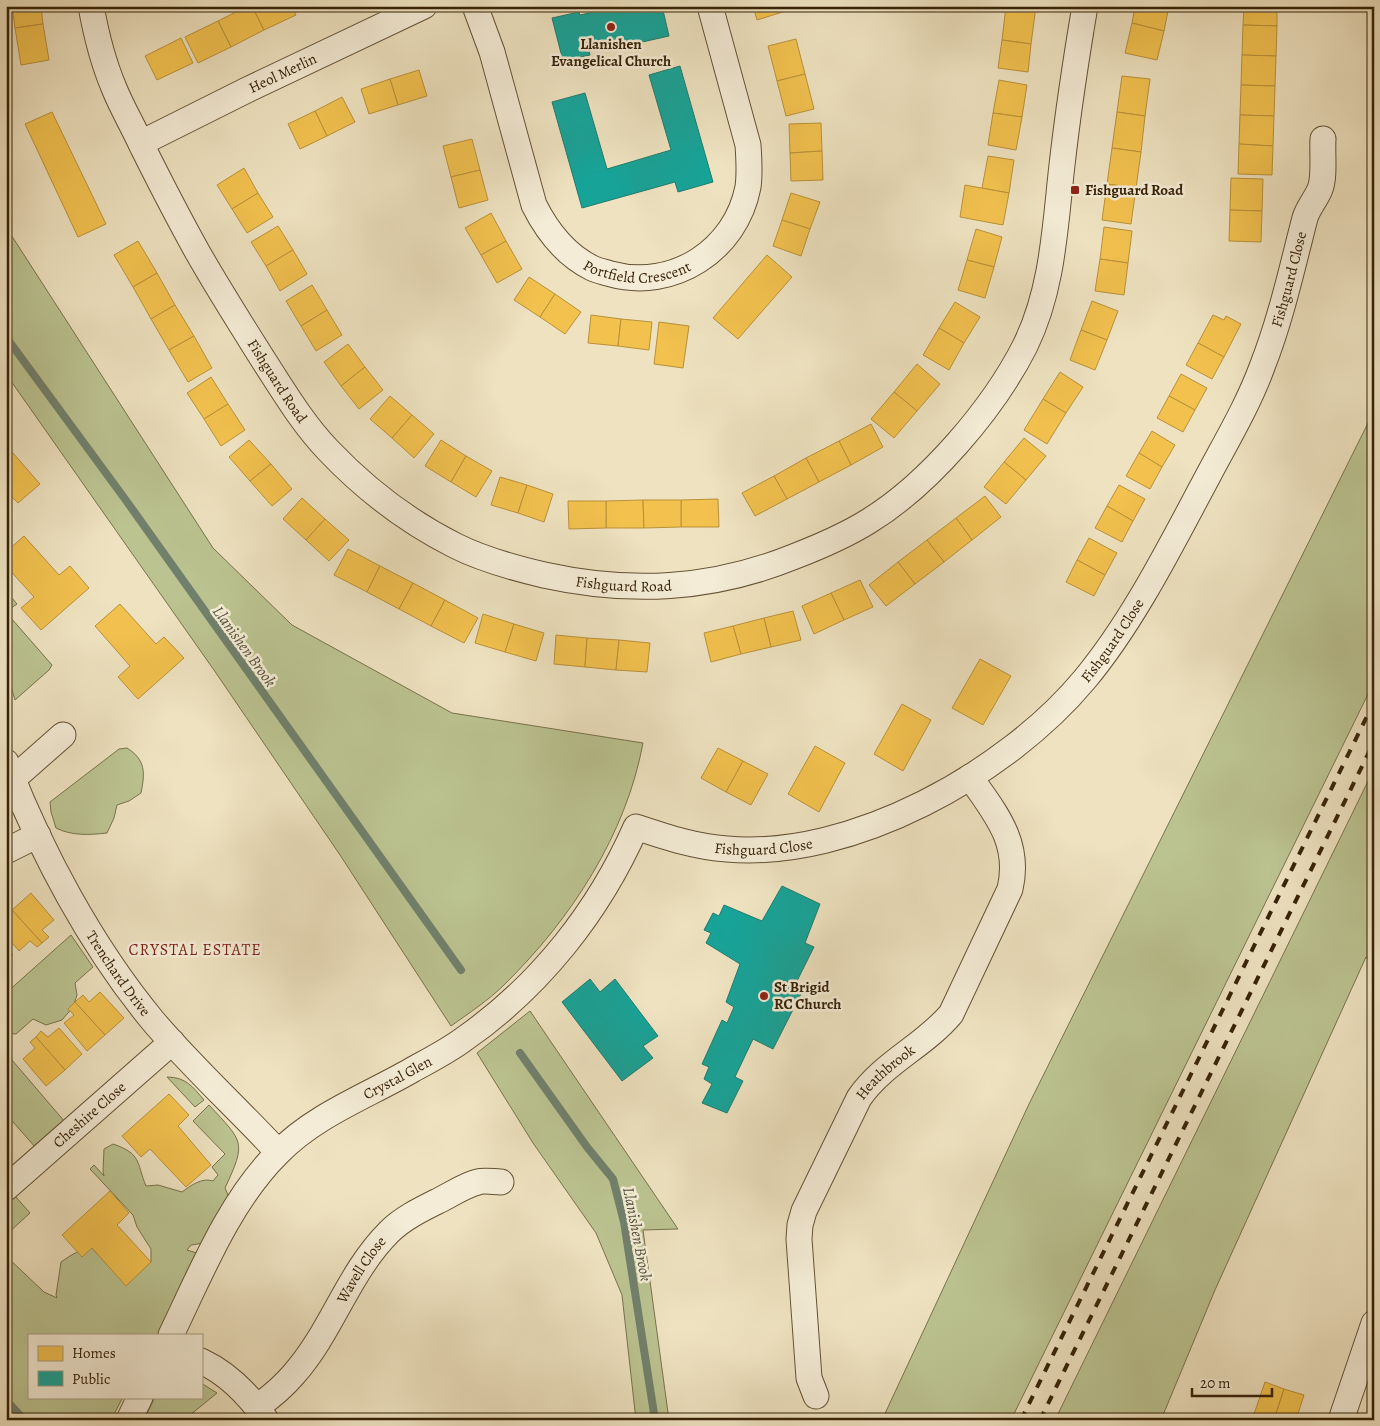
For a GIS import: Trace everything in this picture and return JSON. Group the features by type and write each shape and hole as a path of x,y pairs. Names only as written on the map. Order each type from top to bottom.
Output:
{"street":[{"name":"Fishguard Road","path":"91,6 98,39 113,87 175,212 223,296 285,395 326,448 390,506 459,548 518,569 583,583 619,587 652,587 712,581 749,572 812,550 867,522 890,507 945,457 986,407 1010,373 1026,344 1049,278 1064,149 1085,6"},
{"name":"Heol Merlin","path":"141,144 400,11 424,6"},
{"name":"Portfield Crescent","path":"475,6 492,52 534,205 543,223 574,256 594,269 622,277 645,278 668,275 706,256 733,226 742,207 748,187 750,168 748,145 710,6"},
{"name":"Fishguard Close","path":"636,827 669,838 719,848 757,850 789,847 844,835 930,800 970,777 1017,745 1046,720 1086,678 1121,629 1183,522 1251,395 1263,366 1285,298 1306,214 1321,187 1322,140"},
{"path":"10,770 63,735"},
{"name":"Trenchard Drive","path":"10,770 38,834 83,920 108,960 144,1010 172,1042 278,1152"},
{"name":"Heathbrook","path":"816,1396 809,1378 799,1239 804,1211 858,1098 866,1087 877,1076 942,1025 951,1014 1010,889 1013,873 1012,854 1008,837 970,777"},
{"name":"Crystal Glen","path":"171,1334 215,1246 243,1196 257,1175 278,1152 323,1118 446,1051 479,1028 522,992 570,938 607,883 636,827"},
{"path":"6,851 38,834"},
{"name":"Cheshire Close","path":"6,1188 172,1042"},
{"name":"Wavell Close","path":"262,1413 309,1354 360,1268 390,1231 416,1213 478,1181 501,1182"},
{"path":"1342,1420 1374,1323"},
{"path":"202,1362 224,1374 238,1386 262,1413"},
{"path":"129,1420 140,1398"}],"green space":[{"path":"6,227 213,548 292,625 452,713 643,743 635,777 624,810 592,874 573,903 552,932 505,984 486,1001 451,1026 340,855 216,673 6,374"},
{"path":"1374,411 1374,682 1011,1420 882,1420 1029,1104"},
{"path":"6,591 17,604 8,610 6,610"},
{"path":"11,618 52,665 49,670 15,700 11,686 6,684 6,622"},
{"path":"127,748 138,757 143,768 141,793 129,801 117,805 114,818 107,833 81,834 56,828 50,802 119,749"},
{"path":"1374,769 1374,964 1366,957 1215,1290 1161,1420 1055,1420"},
{"path":"71,935 93,967 75,983 77,995 73,1007 62,1020 46,1025 33,1019 16,1034 6,1033 6,993"},
{"path":"530,1011 678,1229 643,1230 669,1420 636,1420 622,1295 596,1233 533,1143 477,1053"},
{"path":"6,1053 65,1122 36,1148 6,1114"},
{"path":"167,1077 174,1077 184,1081 204,1100 195,1107"},
{"path":"209,1105 235,1135 239,1151 225,1188 230,1200 210,1242 191,1245 187,1250 200,1254 163,1334 28,1334 28,1398 122,1398 111,1420 6,1420 6,1256 44,1292 57,1298 61,1262 76,1253 92,1248 126,1285 151,1262 151,1249 137,1227 133,1215 90,1169 94,1165 104,1176 104,1149 113,1144 134,1155 146,1186 158,1185 182,1192 200,1181 213,1181 218,1175 212,1167 225,1154 193,1121"},
{"path":"15,1196 30,1213 6,1235 6,1204"},
{"path":"202,1384 217,1393 184,1420 144,1420 155,1398 202,1398"}],"building: Homes":[{"path":"12,6 41,6 43,24 15,28"},
{"path":"248,6 252,6 264,30 231,47 218,21"},
{"path":"252,6 292,6 296,15 264,30"},
{"path":"753,6 784,6 786,11 757,20"},
{"path":"1006,6 1036,6 1031,44 1002,40"},
{"path":"1135,6 1169,6 1164,31 1132,23"},
{"path":"1244,6 1277,6 1277,26 1243,25"},
{"path":"218,21 231,47 198,63 185,37"},
{"path":"1132,23 1164,31 1157,60 1125,53"},
{"path":"43,24 49,60 21,65 15,28"},
{"path":"1243,25 1277,26 1276,56 1242,55"},
{"path":"181,38 193,63 157,80 145,56"},
{"path":"796,39 805,74 777,81 768,46"},
{"path":"1002,40 1031,44 1028,72 998,68"},
{"path":"1242,55 1276,56 1275,86 1241,85"},
{"path":"419,70 427,96 398,105 390,79"},
{"path":"805,74 814,109 786,116 777,81"},
{"path":"1122,76 1150,79 1145,116 1117,112"},
{"path":"390,79 398,105 369,114 361,89"},
{"path":"999,80 1027,85 1022,117 993,113"},
{"path":"1241,85 1275,86 1274,116 1240,115"},
{"path":"342,97 355,122 327,136 315,111"},
{"path":"315,111 327,136 300,149 288,124"},
{"path":"52,112 106,224 78,237 25,124"},
{"path":"1117,112 1145,116 1141,152 1112,148"},
{"path":"993,113 1022,117 1016,150 988,145"},
{"path":"1240,115 1274,116 1273,146 1239,144"},
{"path":"821,123 822,151 790,153 789,124"},
{"path":"472,139 480,170 451,177 443,146"},
{"path":"1239,144 1273,146 1272,175 1238,174"},
{"path":"1112,148 1141,152 1136,188 1107,184"},
{"path":"822,151 823,180 791,181 790,153"},
{"path":"988,156 1014,160 1009,193 982,188"},
{"path":"244,168 258,193 232,209 217,185"},
{"path":"480,170 488,200 459,208 451,177"},
{"path":"1231,178 1263,179 1262,211 1230,210"},
{"path":"1107,184 1136,188 1131,224 1102,220"},
{"path":"965,185 1009,193 1003,225 960,217"},
{"path":"258,193 273,217 247,233 232,209"},
{"path":"791,193 820,202 810,229 782,220"},
{"path":"1230,210 1262,211 1261,242 1229,241"},
{"path":"491,213 506,241 481,255 465,228"},
{"path":"782,220 810,229 801,256 773,246"},
{"path":"278,226 293,250 266,266 251,242"},
{"path":"1104,227 1132,231 1128,263 1100,259"},
{"path":"976,229 1002,237 994,267 967,260"},
{"path":"138,241 157,273 133,287 114,255"},
{"path":"506,241 522,269 497,283 481,255"},
{"path":"293,250 307,274 280,291 266,266"},
{"path":"767,255 792,277 738,339 713,318"},
{"path":"1100,259 1128,263 1124,295 1095,291"},
{"path":"967,260 994,267 985,298 958,290"},
{"path":"157,273 175,305 151,319 133,287"},
{"path":"529,277 555,294 540,317 514,300"},
{"path":"312,285 327,310 301,326 286,301"},
{"path":"555,294 581,312 565,334 540,317"},
{"path":"1092,301 1118,311 1107,340 1081,330"},
{"path":"955,302 980,317 964,343 939,328"},
{"path":"175,305 194,336 169,350 151,319"},
{"path":"327,310 342,335 316,351 301,326"},
{"path":"591,315 621,319 618,346 588,343"},
{"path":"1213,315 1224,320 1226,316 1241,324 1224,357 1198,343"},
{"path":"621,319 652,322 649,350 618,346"},
{"path":"659,322 689,326 683,368 654,364"},
{"path":"939,328 964,343 949,370 923,355"},
{"path":"1081,330 1107,340 1095,370 1070,360"},
{"path":"194,336 212,368 188,382 169,350"},
{"path":"1198,343 1224,357 1212,379 1186,365"},
{"path":"348,344 365,367 341,386 324,362"},
{"path":"917,364 940,384 917,411 894,392"},
{"path":"365,367 383,390 359,409 341,386"},
{"path":"1060,372 1083,387 1066,413 1043,399"},
{"path":"1181,374 1207,388 1195,410 1169,396"},
{"path":"211,377 228,404 204,419 187,393"},
{"path":"894,392 917,411 894,438 871,419"},
{"path":"390,396 412,415 392,438 370,419"},
{"path":"1169,396 1195,410 1183,432 1157,418"},
{"path":"1043,399 1066,413 1047,444 1024,430"},
{"path":"228,404 245,430 221,446 204,419"},
{"path":"412,415 434,434 414,458 392,438"},
{"path":"871,424 883,447 851,465 839,441"},
{"path":"1152,431 1175,445 1162,467 1139,453"},
{"path":"1024,438 1046,456 1026,480 1004,462"},
{"path":"249,440 271,464 250,481 229,457"},
{"path":"441,440 466,456 451,482 425,466"},
{"path":"839,441 851,465 819,482 806,458"},
{"path":"6,445 40,484 18,503 6,491"},
{"path":"1139,453 1162,467 1150,489 1126,476"},
{"path":"466,456 492,471 476,497 451,482"},
{"path":"806,458 819,482 787,499 774,476"},
{"path":"1004,462 1026,480 1006,504 984,487"},
{"path":"271,464 292,489 272,506 250,481"},
{"path":"774,476 787,499 755,516 742,493"},
{"path":"500,477 527,485 518,513 491,505"},
{"path":"527,485 553,494 544,522 518,513"},
{"path":"1119,485 1145,499 1133,521 1107,506"},
{"path":"985,496 1001,517 972,540 956,518"},
{"path":"302,498 325,519 306,540 283,519"},
{"path":"718,499 719,527 681,527 681,500"},
{"path":"643,500 644,528 606,528 606,501"},
{"path":"643,500 681,500 681,527 644,528"},
{"path":"568,501 606,501 606,528 569,529"},
{"path":"1107,506 1133,521 1122,542 1095,528"},
{"path":"956,518 972,540 944,562 927,540"},
{"path":"325,519 349,540 329,561 306,540"},
{"path":"24,536 59,575 70,566 89,588 41,630 21,608 34,597 6,566 6,552"},
{"path":"1089,538 1117,553 1105,575 1077,560"},
{"path":"927,540 944,562 915,584 898,562"},
{"path":"348,549 380,566 367,592 334,575"},
{"path":"1077,560 1105,575 1094,596 1066,582"},
{"path":"898,562 915,584 886,606 869,585"},
{"path":"380,566 413,583 399,609 367,592"},
{"path":"860,580 873,607 844,620 831,593"},
{"path":"413,583 445,600 431,626 399,609"},
{"path":"831,593 844,620 814,634 802,606"},
{"path":"445,600 478,618 464,643 431,626"},
{"path":"120,604 156,644 164,637 184,658 138,699 118,677 130,666 95,626"},
{"path":"793,611 801,640 771,647 764,618"},
{"path":"483,614 514,624 505,652 475,643"},
{"path":"764,618 771,647 741,654 733,626"},
{"path":"514,624 544,633 536,661 505,652"},
{"path":"733,626 741,654 711,662 704,633"},
{"path":"556,635 587,638 585,667 554,664"},
{"path":"587,638 619,640 616,670 585,667"},
{"path":"619,640 650,643 647,672 616,670"},
{"path":"980,659 1011,676 983,725 952,708"},
{"path":"902,704 931,720 903,771 874,754"},
{"path":"815,746 845,763 819,812 788,794"},
{"path":"718,748 743,761 726,792 701,778"},
{"path":"743,761 768,774 751,805 726,792"},
{"path":"31,893 54,920 42,930 49,937 42,943 12,910"},
{"path":"12,910 42,943 37,947 30,941 19,951 6,936 6,915"},
{"path":"6,947 13,955 6,962"},
{"path":"100,992 124,1018 105,1035 75,1002 83,995 89,1002"},
{"path":"75,1002 105,1035 87,1051 64,1023 74,1015 68,1009"},
{"path":"59,1028 82,1054 65,1070 36,1037 41,1031 48,1037"},
{"path":"36,1037 65,1070 46,1086 23,1059 35,1048 30,1042"},
{"path":"169,1094 189,1115 178,1126 211,1165 186,1187 150,1149 141,1157 122,1136"},
{"path":"110,1191 129,1213 117,1225 151,1262 126,1286 92,1248 82,1257 62,1235"},
{"path":"1265,1382 1284,1389 1274,1420 1252,1420"},
{"path":"1284,1389 1304,1395 1296,1420 1274,1420"}],"building: Public":[{"name":"Llanishen Evangelical Church","path":"621,6 662,6 669,36 629,45 628,42 589,51 590,55 563,61 552,18 579,12 580,15"},
{"path":"680,66 713,182 678,192 675,182 582,208 552,102 585,93 607,169 671,150 649,75"},
{"name":"St Brigid RC Church","path":"782,886 820,904 805,943 814,947 794,987 803,990 773,1049 753,1039 735,1077 743,1081 727,1113 702,1103 712,1084 704,1079 709,1067 702,1064 722,1020 727,1023 734,1007 726,1002 740,964 706,943 711,933 704,930 713,913 719,916 724,905 762,921"},
{"path":"590,979 600,992 615,979 658,1036 643,1046 653,1058 622,1081 562,1002"}],"waterway":[{"name":"Llanishen Brook","path":"6,337 125,499 461,970"},
{"name":"Llanishen Brook","path":"520,1053 587,1147 613,1179 624,1222 655,1420"},
{"path":"6,1400 24,1420"}],"railway":[{"path":"1021,1420 1374,702"},
{"path":"1040,1420 1374,742"}],"place":[{"name":"Llanishen Evangelical Church","path":"611,27"},
{"name":"Fishguard Road","path":"1075,190"},
{"name":"St Brigid RC Church","path":"764,996"}],"district":[{"name":"CRYSTAL ESTATE","path":"195,949"}]}
